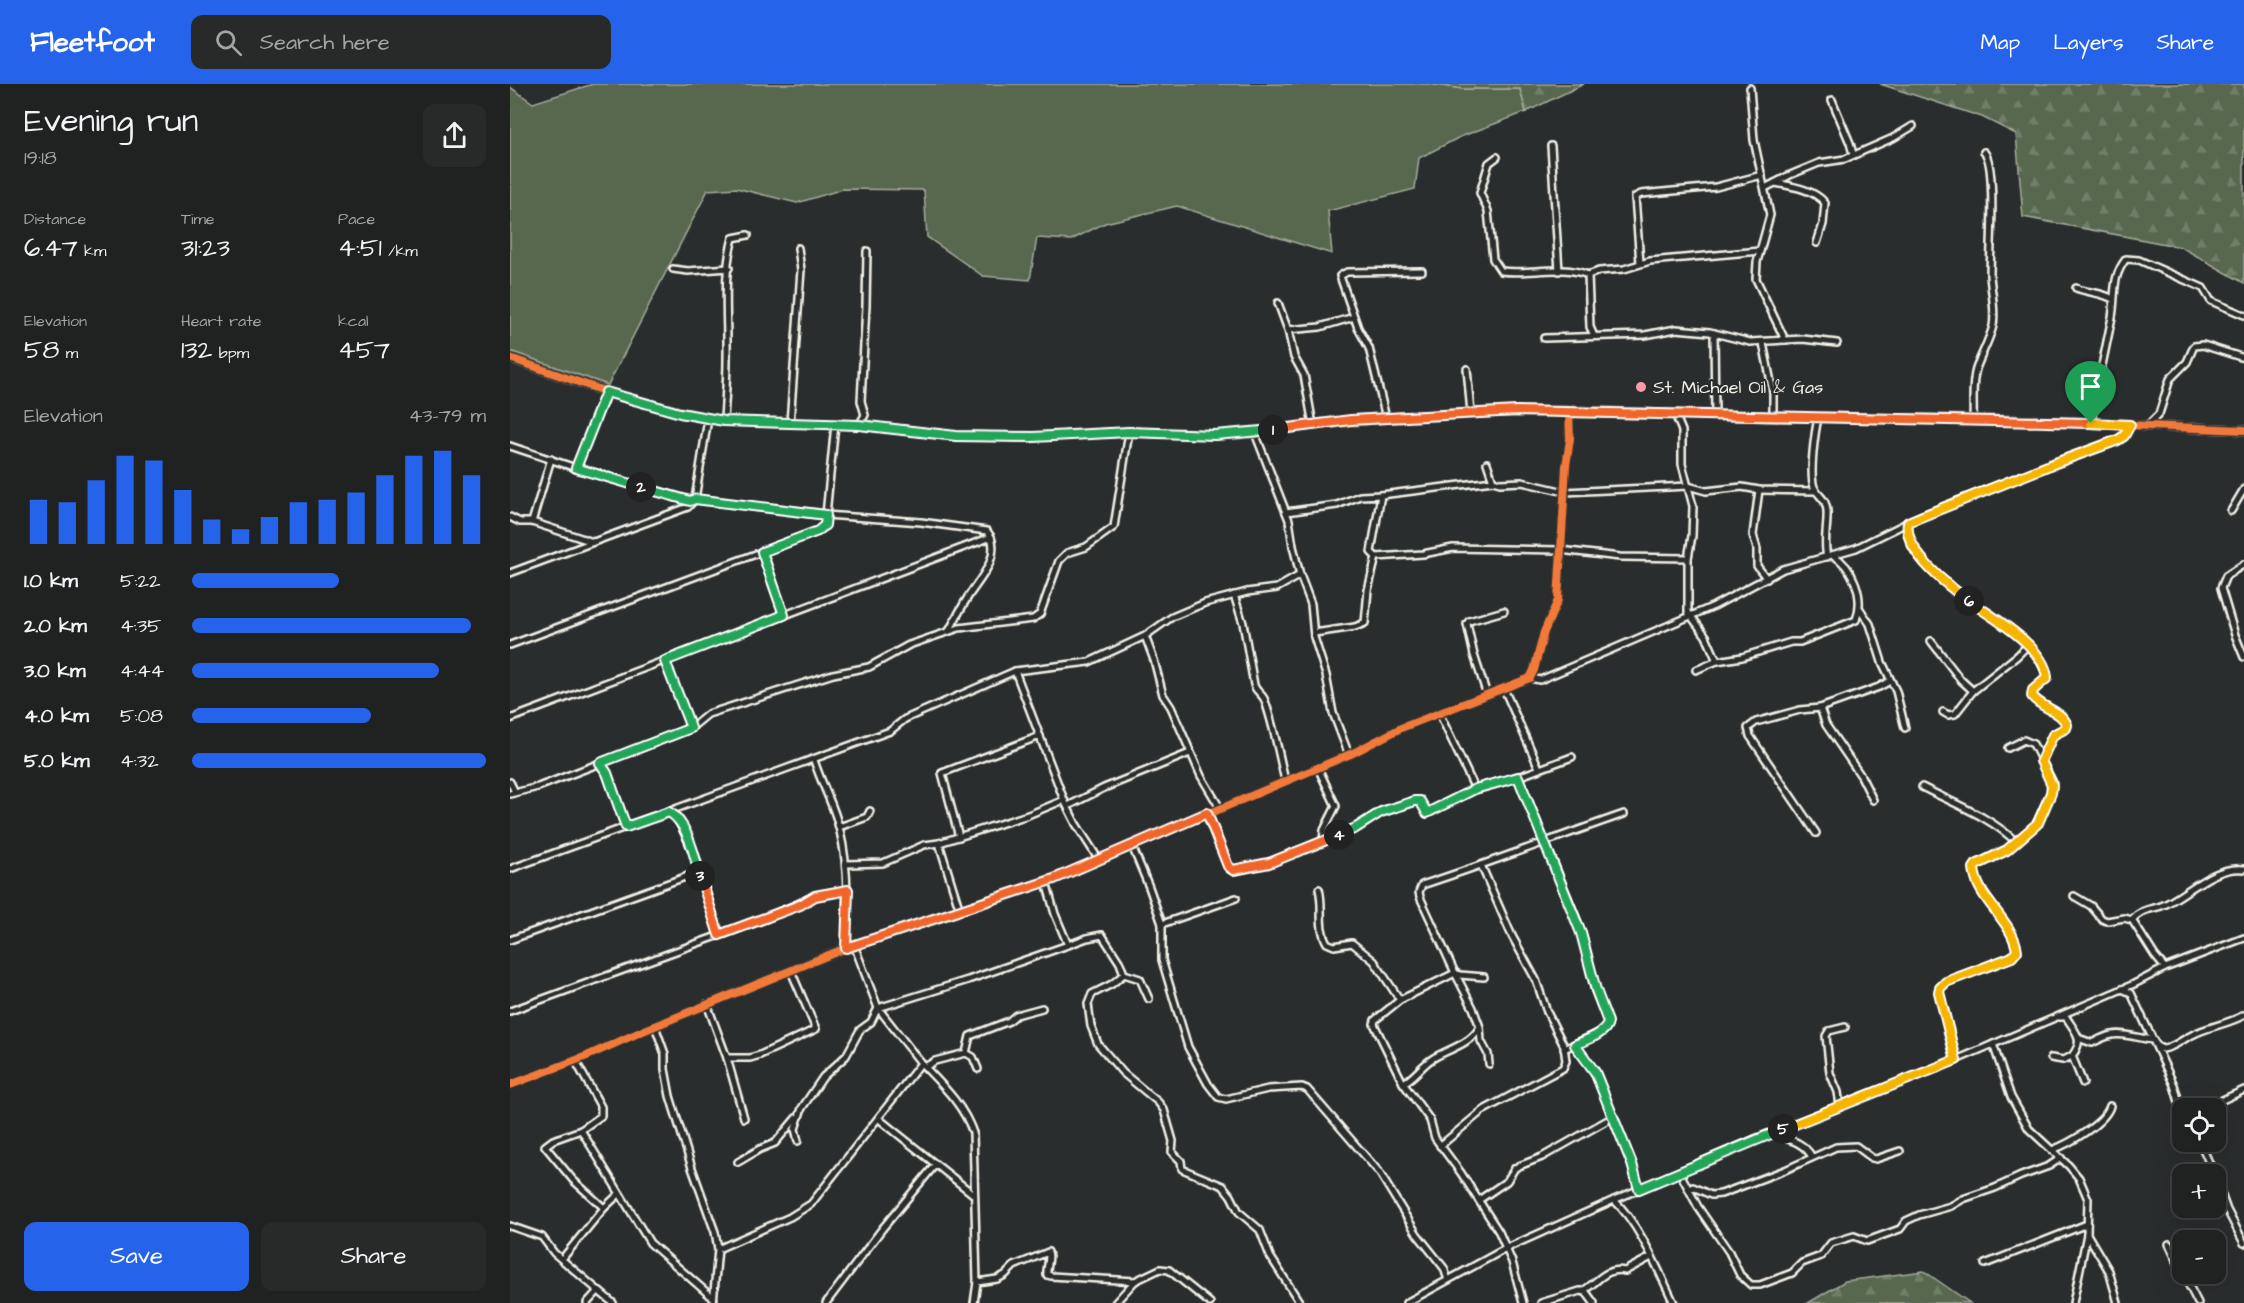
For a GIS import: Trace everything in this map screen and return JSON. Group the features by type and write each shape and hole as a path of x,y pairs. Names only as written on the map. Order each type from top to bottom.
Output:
{"street":[{"path":"1750,88 1754,140 1770,215 1756,272 1758,285 1785,340"},
{"path":"1832,100 1851,143 1853,154"},
{"path":"1765,188 1819,163 1841,160 1893,138 1914,126"},
{"path":"1551,146 1559,271"},
{"path":"1973,420 1973,384 1993,326 1994,311 1990,275 1992,199 1990,163 1988,155 1984,152"},
{"path":"1497,158 1489,163 1480,193 1488,211 1494,264 1501,271 1581,272 1588,275 1599,271 1624,269 1640,263 1760,250"},
{"path":"1640,263 1635,196 1716,187 1761,175"},
{"path":"1774,183 1797,188 1822,199 1825,203 1823,224 1817,243"},
{"path":"724,421 727,358 726,297 729,268 733,238 748,235"},
{"path":"790,423 801,270 798,248"},
{"path":"859,425 865,415 861,401 867,251"},
{"path":"2091,423 2120,266 2126,259 2139,260 2203,288 2211,301 2244,315"},
{"path":"673,269 688,271 729,268"},
{"path":"1386,418 1369,348 1354,317 1341,279 1343,273 1422,271"},
{"path":"1588,275 1590,327 1594,336"},
{"path":"2076,288 2113,299"},
{"path":"1278,303 1288,330 1294,357 1304,375 1313,424"},
{"path":"1288,330 1320,327 1354,317"},
{"path":"1545,338 1645,335 1676,329 1714,333 1750,342 1803,339 1837,343"},
{"path":"1714,333 1714,415"},
{"path":"1763,343 1773,392 1773,417"},
{"path":"2147,426 2159,414 2170,379 2187,362 2194,346 2198,344 2244,358"},
{"path":"510,358 606,392 708,419 859,425 956,436 1008,438 1129,432 1215,435 1256,433 1313,424 1471,412 1569,411 2091,423 2244,430"},
{"path":"1467,369 1471,412"},
{"path":"576,468 606,392"},
{"path":"1530,678 1556,606 1570,439 1569,411"},
{"path":"1675,414 1682,431 1682,464 1693,506 1692,536 1688,558 1687,607 1690,616 1706,636 1717,661"},
{"path":"1818,418 1814,435 1813,481 1816,491 1826,502 1825,546 1830,556 1843,562 1856,585 1860,609 1870,624 1882,662 1898,697 1905,728"},
{"path":"510,573 688,507 695,499 708,419"},
{"path":"510,645 818,531 825,525 835,424"},
{"path":"510,1085 846,948 1046,882 1349,755 1401,728 1530,678 1540,680 1690,616 1783,569 1846,552 1908,522 2118,440 2124,436 2130,425"},
{"path":"510,782 512,793 538,787 691,728 708,714 833,674 869,667 909,645 959,628 1030,620 1040,614 1059,561 1067,554 1086,547 1114,527 1129,432"},
{"path":"1256,433 1286,512 1300,575 1311,604 1314,633 1326,675 1333,713 1349,755"},
{"path":"510,446 690,501 695,499 987,531 995,547 989,566 949,632"},
{"path":"532,522 551,459"},
{"path":"1487,463 1494,481"},
{"path":"1286,512 1337,505 1360,496 1494,481 1522,482 1565,492 1688,486 1706,491 1742,487 1759,490 1816,491"},
{"path":"2231,511 2244,489"},
{"path":"1759,490 1753,535 1757,549 1756,566 1767,579"},
{"path":"1381,495 1371,552 1376,557 1423,554 1453,548 1560,550 1620,558 1688,558"},
{"path":"510,517 520,522 532,522 593,542"},
{"path":"1906,531 1908,522"},
{"path":"1899,526 1906,531 1914,548 1942,580 2008,627 2028,645 2039,659 2047,673 2045,681 2033,690 2032,696 2044,707 2060,715 2067,725 2066,728 2053,735 2041,761"},
{"path":"510,719 991,537"},
{"path":"762,552 784,615"},
{"path":"1843,562 1846,552"},
{"path":"1314,633 1355,627 1365,623 1368,590 1376,557"},
{"path":"2244,564 2226,576 2222,588 2235,635 2244,657"},
{"path":"510,869 890,731 906,719 1015,671 1089,662 1144,636 1179,614 1215,599 1277,588 1300,575"},
{"path":"1234,595 1243,623 1254,685 1265,700 1285,781"},
{"path":"1856,620 1860,609"},
{"path":"1487,695 1467,624 1469,621 1503,611"},
{"path":"1696,670 1717,661 1742,657 1791,642 1800,642 1866,618"},
{"path":"1144,636 1154,660 1163,695 1171,707 1190,753 1220,808"},
{"path":"1930,641 1955,673 1973,691"},
{"path":"1943,712 1948,715 1955,714 1973,691 2028,645"},
{"path":"665,661 691,728"},
{"path":"1534,670 1540,680"},
{"path":"1015,671 1064,800 1099,860"},
{"path":"1816,832 1789,795 1748,732 1748,728 1756,722 1800,710 1820,708 1890,681"},
{"path":"1504,689 1539,768"},
{"path":"1820,708 1826,725 1861,776 1873,800"},
{"path":"1439,713 1475,789"},
{"path":"959,837 942,773 1040,736"},
{"path":"1956,1060 1939,992 1940,988 1946,982 2015,955 2016,946 1983,892 1974,868 1976,865 1997,857 2036,825 2051,793 2052,782 2030,741 2024,740 2008,748"},
{"path":"1068,806 1104,788 1190,753"},
{"path":"1207,813 1228,866 1233,870 1269,863 1323,842 1356,828 1381,812 1418,800 1427,813 1475,789 1518,777 1572,757"},
{"path":"814,760 839,826 846,864 848,890 846,948"},
{"path":"600,763 607,773 626,827"},
{"path":"1318,768 1336,806 1324,830 1323,842"},
{"path":"1518,777 1581,933 1596,990 1608,1022 1608,1026 1603,1031 1564,1049"},
{"path":"1922,787 1987,820 2016,842"},
{"path":"846,864 883,863 924,844 939,843 959,837 1028,815 1064,800"},
{"path":"839,826 867,817 870,811"},
{"path":"669,812 677,817 694,853 719,935"},
{"path":"1489,1064 1488,1054 1481,1041 1480,1027 1420,897 1420,887 1624,814"},
{"path":"939,843 960,911"},
{"path":"1132,846 1162,924 1162,960 1188,1047 1208,1084 1218,1097 1226,1099 1268,1089 1302,1087 1307,1089 1380,1172 1418,1234 1444,1268 1448,1280"},
{"path":"1440,1146 1482,1111 1563,1068 1566,1061 1564,1049 1544,1005 1536,980 1512,936 1481,866"},
{"path":"2132,920 2143,910 2163,906 2193,889 2202,879 2225,871 2244,868"},
{"path":"510,940 699,872"},
{"path":"1046,882 1055,914 1068,945"},
{"path":"1318,889 1323,907 1320,922 1327,942 1334,946 1352,943 1369,955 1400,1000"},
{"path":"510,1011 800,905 815,896 848,890"},
{"path":"2073,896 2091,906 2102,919 2107,921 2124,918 2132,920 2165,968"},
{"path":"1162,924 1236,897"},
{"path":"798,1142 795,1129 802,1108 823,1077 846,1056 860,1030 871,1022 878,1008 968,980 1087,938 1102,936 1120,963 1124,974"},
{"path":"1406,1303 1507,1248 1639,1189 1956,1060 2134,984 2165,968 2244,938"},
{"path":"854,945 878,1008 923,1065 957,1103 969,1121 973,1141 977,1282 974,1303"},
{"path":"727,1058 750,1058 760,1055 816,1029 791,971"},
{"path":"1484,977 1455,973 1400,1000 1375,1020 1374,1024 1403,1083 1430,1120 1435,1138 1479,1200 1507,1248 1523,1303"},
{"path":"1124,974 1140,979 1149,999"},
{"path":"1124,974 1112,984 1092,994 1090,999 1091,1026 1098,1044 1123,1073 1158,1102 1164,1110 1173,1141 1172,1152 1181,1161 1182,1169 1223,1186 1239,1212 1260,1230 1270,1256 1299,1303"},
{"path":"2131,993 2134,984"},
{"path":"2122,989 2131,993 2178,1098"},
{"path":"707,1004 727,1058 744,1118"},
{"path":"966,1053 970,1036 1009,1021 1016,1015 1042,1008"},
{"path":"2078,1038 2092,1042 2113,1034 2152,1040 2163,1049 2170,1048 2195,1033 2236,1021 2244,1015"},
{"path":"2051,1058 2063,1060 2072,1056 2078,1047 2078,1038 2066,1017 2052,1019"},
{"path":"656,1026 665,1054 666,1082 692,1168 712,1219 718,1249 713,1300"},
{"path":"1403,1083 1430,1060 1466,1041 1478,1032 1480,1027"},
{"path":"1840,1106 1838,1092 1830,1073 1826,1036 1829,1031 1845,1028"},
{"path":"1993,1044 2011,1097 2029,1129 2079,1178 2088,1199 2087,1234 2073,1303"},
{"path":"1575,1045 1595,1072 1615,1120 1639,1189"},
{"path":"718,1249 790,1217 812,1204 879,1119 907,1079 923,1065 966,1053 973,1057 978,1069"},
{"path":"2072,1056 2084,1083"},
{"path":"575,1060 601,1107 601,1116 581,1130 553,1140 544,1146 573,1180 604,1208"},
{"path":"2226,1098 2244,1090"},
{"path":"2052,1150 2071,1142 2102,1121 2110,1106"},
{"path":"738,1162 775,1143 799,1115"},
{"path":"879,1119 973,1194"},
{"path":"1479,1200 1508,1181 1519,1166 1542,1157 1610,1119 1615,1120"},
{"path":"581,1130 650,1243 713,1300"},
{"path":"1776,1132 1778,1136 1796,1141 1808,1150 1812,1157"},
{"path":"1689,1189 1693,1187 1711,1195 1720,1194 1785,1170 1836,1147 1856,1146 1876,1159 1900,1151"},
{"path":"1680,1173 1729,1252 1740,1275 1751,1285 1760,1285 1792,1273 1802,1263 1821,1256 1831,1243 1854,1236 1867,1240 1900,1229 1906,1221 1919,1215 1951,1206 1963,1199 2049,1166 2061,1158"},
{"path":"826,1303 882,1229 935,1165"},
{"path":"562,1259 604,1208 619,1194"},
{"path":"1614,1200 1624,1210 1674,1303"},
{"path":"2226,1207 2241,1233 2244,1243"},
{"path":"1985,1264 2087,1224"},
{"path":"510,1226 538,1235 554,1253 613,1303"},
{"path":"2087,1234 2109,1271 2118,1303"},
{"path":"2169,1244 2172,1250"},
{"path":"977,1282 997,1279 1014,1266 1048,1251 1050,1254 1047,1275 1135,1281"},
{"path":"1541,1303 1583,1291 1607,1272 1617,1269 1625,1271 1651,1257"},
{"path":"1115,1303 1135,1281 1160,1269 1169,1270 1210,1303"},
{"path":"2188,1284 2198,1303"},
{"path":"587,1303 598,1290"},
{"path":"1583,1291 1594,1303"}],"green space":[{"path":"593,84 1429,84 1463,89 1520,89 1526,112 1460,137 1419,158 1415,189 1328,211 1332,254 1177,206 1105,223 1071,240 1037,238 1030,280 983,276 927,237 924,190 843,189 797,203 736,188 708,190 608,385 510,351 510,87 533,103"},
{"path":"1429,84 1584,84 1526,112 1520,89 1463,89"},
{"path":"1880,84 2244,84 2244,283 2181,247 2023,217 2016,134 1982,117"},
{"path":"1924,1271 1970,1303 1808,1303 1845,1281"}],"cycle path":[{"path":"510,358 618,396 708,419 859,425 956,436 1033,437 1129,432 1215,435 1255,433 1386,418 1572,411 1773,417 2010,420 2244,430"},
{"path":"510,1085 587,1056 846,948 1054,879 1353,753 1401,728 1530,678 1544,632 1558,600 1566,466 1570,439 1569,411"}],"place":[{"name":"St. Michael Oil & Gas","path":"1641,387"}],"route":[{"path":"606,392 680,413 724,421 859,425 956,436 1008,438 1129,432 1215,435 1256,433 1351,420 1517,411 2091,423 2130,425 2124,436 2118,440 1908,522 1906,531 1914,548 1942,580 2020,636 2047,673 2047,678 2033,690 2032,696 2044,707 2063,717 2067,725 2066,728 2053,735 2041,761 2052,785 2049,799 2038,823 2007,850 1974,868 1983,892 2002,921 2017,951 2012,957 1946,982 1940,988 1939,992 1956,1060 1753,1140 1639,1189 1632,1164 1595,1072 1575,1045 1606,1029 1608,1022 1596,990 1581,933 1518,777 1475,789 1444,807 1427,813 1418,800 1381,812 1364,824 1323,842 1318,842 1269,863 1237,870 1230,869 1228,866 1207,813 1054,879 846,948 848,890 815,896 800,905 719,935 694,853 677,817 669,812 626,827 607,773 600,763 691,728 665,661 784,615 762,552 818,531 825,525 826,515 695,499 690,501 576,468 606,392"}]}
